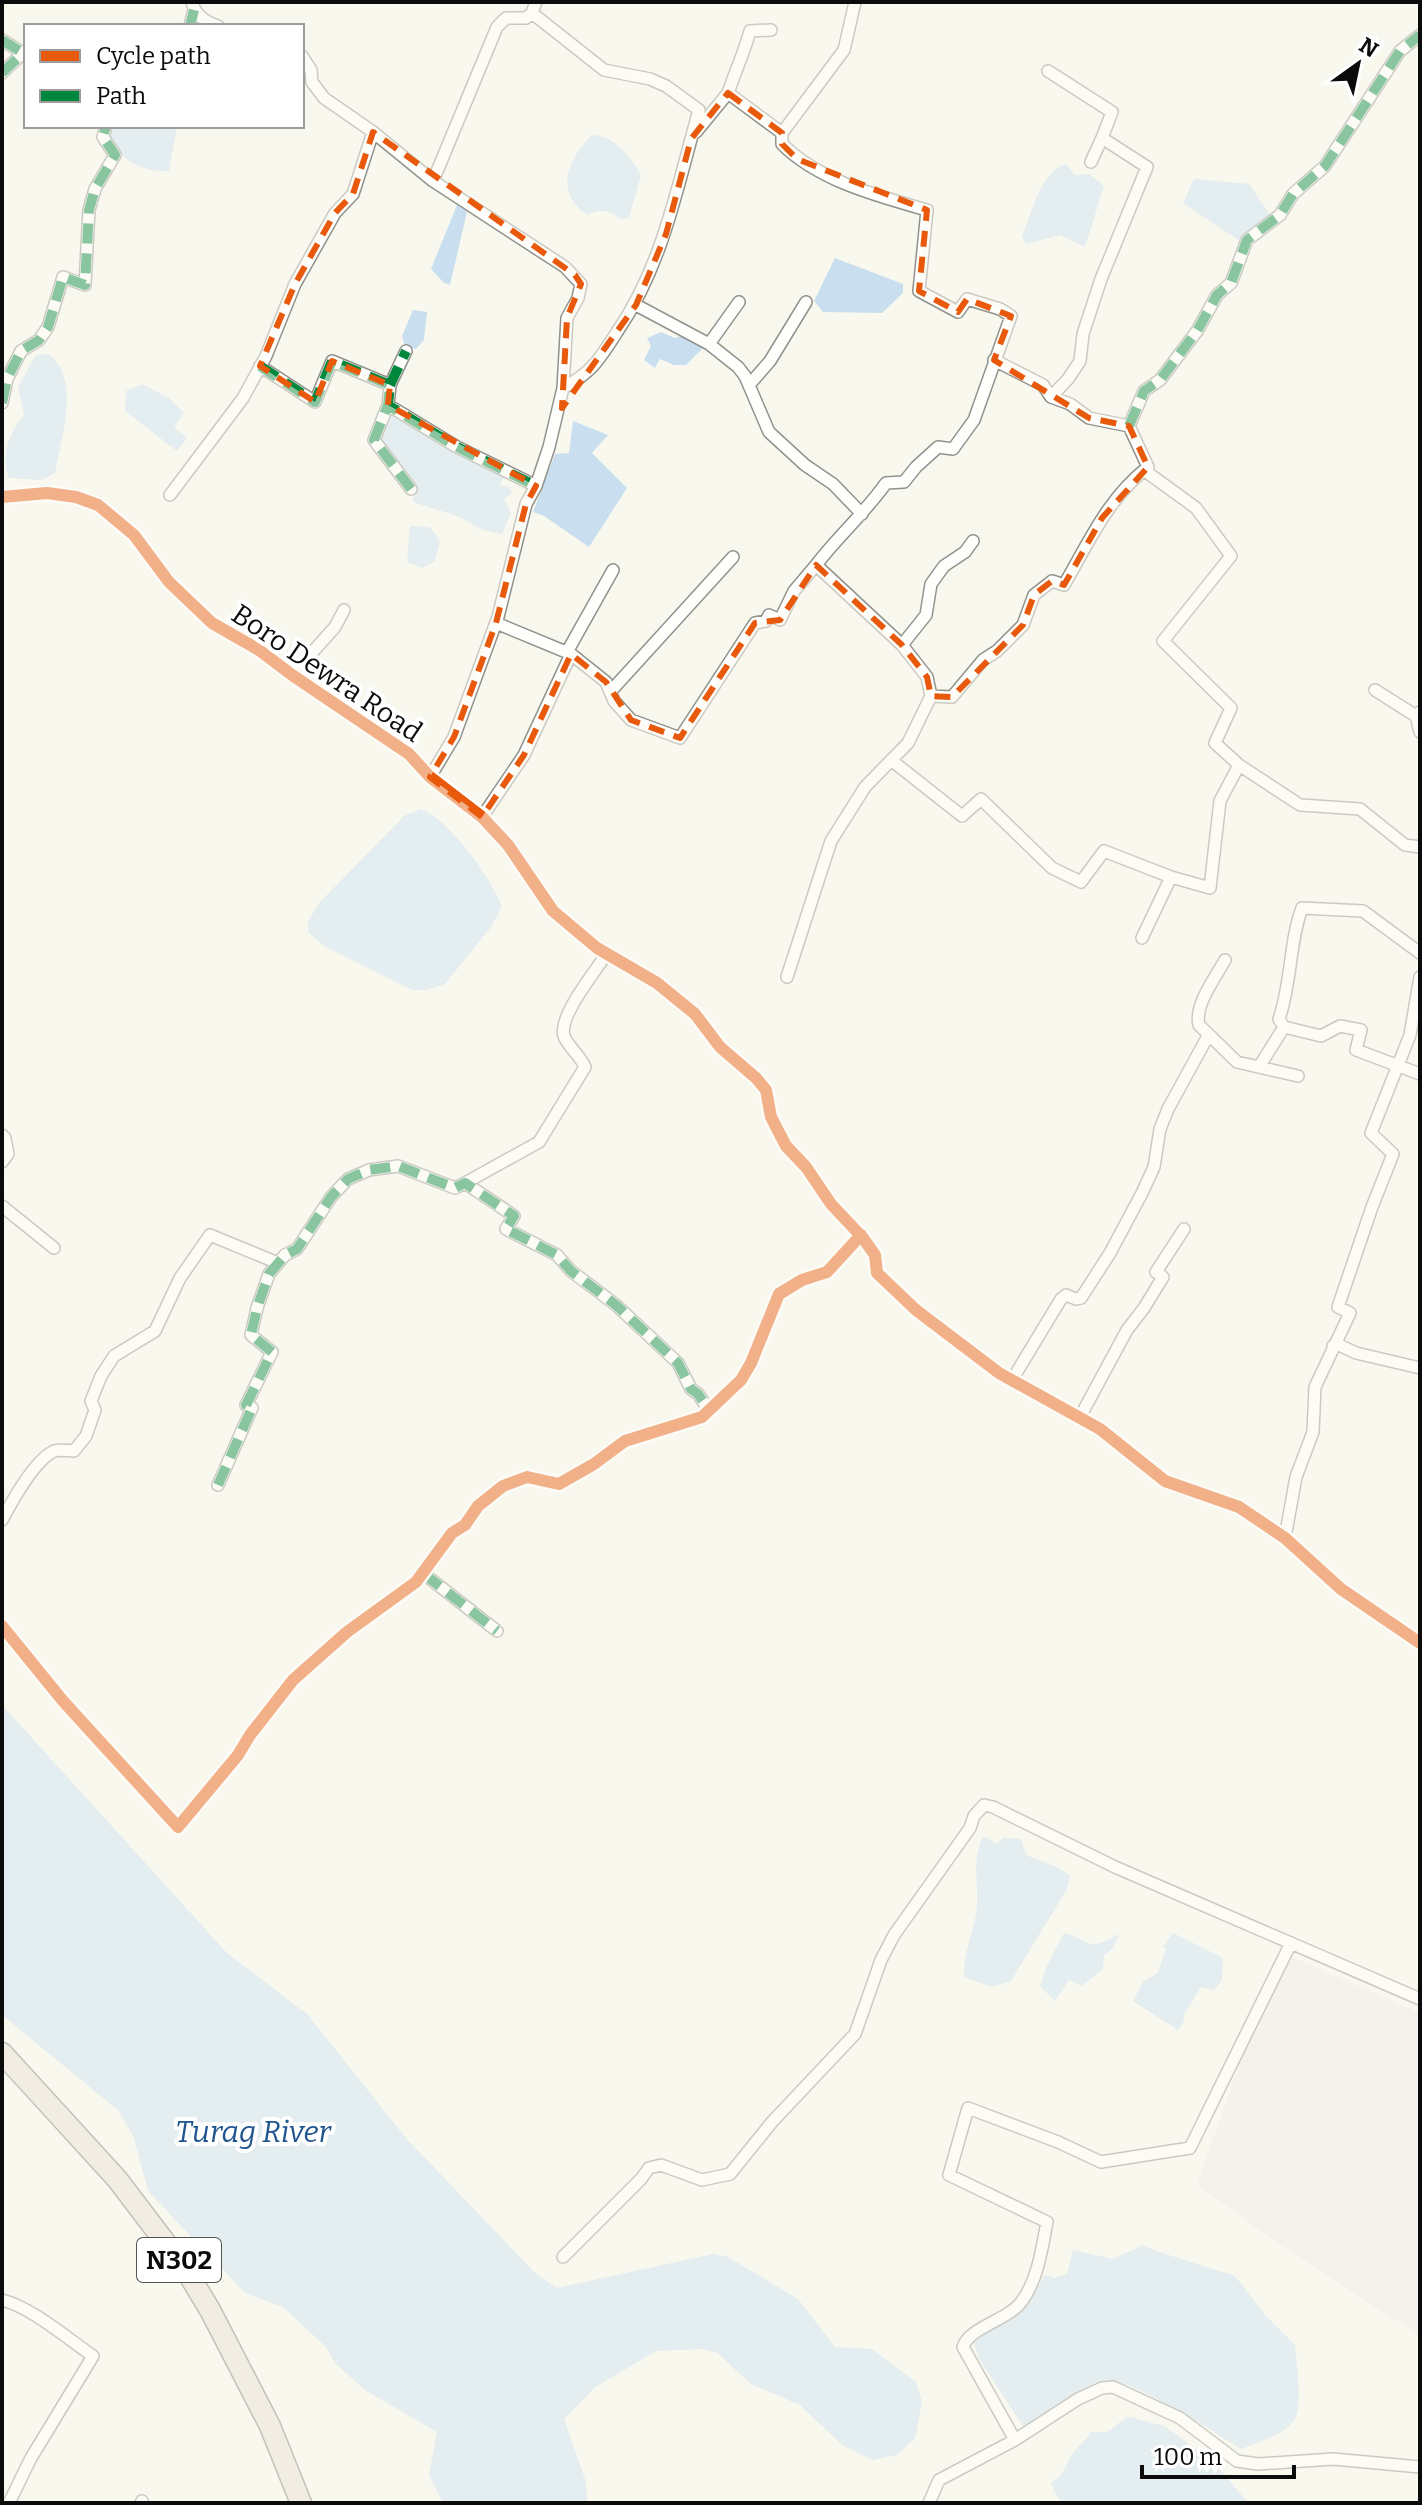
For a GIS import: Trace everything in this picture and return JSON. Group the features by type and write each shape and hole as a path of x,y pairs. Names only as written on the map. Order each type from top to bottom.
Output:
{"highway":[{"name":"N302","path":"2,2053 117,2179 184,2267 270,2426 301,2503"}],"street":[{"path":"496,623 569,653 606,682 614,701 631,720 680,738 755,623 766,621 769,615 780,620 794,591 835,539 862,514 886,483 904,482 938,447 953,449 974,420 1011,316 1000,309 967,299 958,312 919,291 927,210 838,179 797,159 782,144 782,133 844,50 855,2"},
{"path":"193,6 211,24"},
{"path":"433,181 497,27 506,18 526,18 534,7 604,70 650,79 666,86 699,110 666,234 636,305 586,375 563,388"},
{"path":"691,139 728,93 750,31 771,30"},
{"path":"1420,35 1400,51 1325,166 1293,194 1280,215 1247,240 1231,283 1217,295 1197,331 1160,380 1144,391 1129,426 1148,473 1196,508 1231,556 1163,641 1231,708 1215,743 1239,765 1300,805 1360,809 1405,845 1420,847"},
{"path":"2,40 24,54 2,73"},
{"path":"304,59 311,70 312,82 324,98 373,132 433,181 565,267 581,284 578,298 567,318 563,388 536,486 526,504 496,623 454,737 430,777"},
{"path":"1048,71 1112,112 1091,162"},
{"path":"728,93 782,133"},
{"path":"2,403 7,379 21,351 39,340 48,327 63,277 85,285 89,210 95,189 115,155 103,137 105,128"},
{"path":"170,495 243,398 295,284 335,213 353,194 373,132"},
{"path":"1051,397 1080,361 1083,334 1101,279 1147,167 1102,138"},
{"path":"709,344 739,302"},
{"path":"749,385 770,361 806,302"},
{"path":"636,305 709,344 738,367 769,432 805,465 833,484 862,514"},
{"path":"406,351 390,385 388,405 374,440 411,489"},
{"path":"994,360 1043,385 1051,397 1070,404 1089,418 1129,426"},
{"path":"260,366 315,402 332,361 390,385"},
{"path":"388,405 457,447 536,486"},
{"path":"931,696 952,697 983,660 997,651 1023,625 1034,595 1052,581 1064,585 1102,518 1129,482 1148,467"},
{"name":"Boro Dewra Road","path":"2,497 47,493 76,497 98,505 134,535 169,582 212,623 259,650 409,754 430,777 482,817 508,845 553,911 607,953 657,983 695,1014 720,1047 756,1078 766,1090 771,1117 786,1146 806,1167 831,1204 861,1235 875,1255 877,1273 894,1291 959,1344 1012,1380 1100,1429 1165,1481 1239,1507 1285,1538 1341,1589 1420,1643"},
{"path":"902,645 926,615 931,584 944,566 965,552 973,541"},
{"path":"610,692 733,557"},
{"path":"787,977 831,841 865,787 908,743 931,696 927,677 902,645 816,565"},
{"path":"482,817 524,755 569,653 613,570"},
{"path":"292,675 335,627 344,610"},
{"path":"1375,690 1418,714 1420,732"},
{"path":"891,760 962,816 981,799 1052,868 1081,882 1104,851 1171,877 1210,888 1220,801 1239,765"},
{"path":"1142,938 1171,877"},
{"path":"1420,953 1363,911 1302,908 1297,921 1288,992 1279,1019 1284,1027 1321,1036 1340,1026 1361,1030 1356,1050 1420,1074"},
{"path":"218,1485 252,1408 246,1405 272,1352 251,1335 269,1274 285,1255 297,1249 317,1217 348,1179 369,1170 398,1166 455,1188 539,1142 585,1067 565,1039 562,1026 607,953"},
{"path":"1225,960 1201,1006 1197,1019 1199,1025 1237,1062 1298,1076"},
{"path":"1285,1538 1296,1477 1313,1432 1315,1387 1350,1313 1338,1307 1393,1154 1371,1133 1410,1035 1420,979"},
{"path":"1259,1067 1284,1027"},
{"path":"1012,1380 1061,1299 1066,1295 1081,1298 1116,1243 1154,1167 1160,1129 1168,1109 1208,1036"},
{"path":"2,1135 8,1154 2,1162"},
{"path":"465,1183 514,1216 506,1229 557,1255 571,1271 616,1305 678,1363 691,1389 709,1410"},
{"path":"2,1206 54,1248"},
{"path":"1080,1417 1127,1330 1163,1277 1156,1272 1184,1229"},
{"path":"2,1626 63,1701 178,1827 238,1755 293,1680 347,1632 394,1600 424,1574 452,1533 465,1525 478,1506 503,1486 527,1477 559,1484 625,1441 702,1417 741,1380 779,1294 802,1280 827,1272 861,1235"},
{"path":"2,1520 30,1474 47,1457 55,1451 74,1451 83,1440 95,1410 91,1401 105,1368 114,1356 155,1331 180,1278 207,1237 222,1239 278,1263"},
{"path":"1333,1346 1339,1345 1356,1353 1420,1368"},
{"path":"424,1574 497,1631"},
{"path":"563,2257 649,2168 661,2165 702,2180 730,2174 772,2122 855,2034 881,1960 894,1935 984,1805 1115,1867 1420,1999"},
{"path":"1015,2440 963,2347 975,2332 1005,2317 1021,2303 1038,2262 1047,2222 949,2175 968,2108 1101,2162 1190,2148 1291,1943"},
{"path":"2,2300 30,2314 93,2356 31,2458 9,2503"},
{"path":"929,2503 939,2480 1015,2440 1078,2399 1102,2388 1113,2387 1180,2418 1237,2461 1258,2464 1333,2459 1420,2467"}],"highlighted area":[{"path":"728,93 782,133 782,144 797,159 927,210 919,291 958,312 967,299 1011,316 994,360 1089,418 1129,426 1148,467 1102,518 1064,585 1052,581 1034,595 1023,625 952,697 931,696 927,677 902,645 816,565 780,620 755,623 680,738 631,720 606,682 571,654 524,755 482,817 430,777 454,737 496,623 526,504 536,486 388,405 390,385 332,361 315,402 260,366 295,284 335,213 353,194 373,132 575,275 581,284 567,318 562,408 636,305 666,234 691,139"}],"shaded area":[{"path":"1279,1951 1420,2013 1420,2336 1283,2247 1197,2185"}],"water":[{"path":"110,128 177,128 169,171 150,170 135,164 107,142"},
{"path":"592,135 615,143 641,175 629,218 621,219 601,211 588,215 570,197 568,176 571,165"},
{"path":"1066,164 1075,175 1089,174 1104,186 1085,247 1060,235 1026,244 1022,236 1043,184 1057,168"},
{"path":"1194,179 1249,184 1271,217 1240,241 1183,203"},
{"path":"457,205 467,212 450,285 431,269"},
{"path":"835,258 903,284 903,293 882,313 823,312 814,301"},
{"path":"413,310 427,312 424,340 416,349 405,347 402,336"},
{"path":"661,332 675,338 685,334 695,338 703,348 686,365 674,365 660,359 655,368 644,360 651,346 647,338"},
{"path":"48,354 58,365 67,393 55,473 42,480 9,478 6,453 14,429 24,415 18,387 36,355"},
{"path":"142,384 169,398 184,413 174,427 187,438 177,451 125,411 126,391"},
{"path":"388,408 505,474 500,485 509,487 512,493 504,499 511,513 502,534 483,530 457,516 413,502 414,489 377,441"},
{"path":"573,421 608,435 592,453 627,488 589,547 544,516 533,512 555,454 569,453"},
{"path":"410,526 430,527 440,541 435,561 422,568 407,562"},
{"path":"421,809 444,825 468,851 502,907 491,927 445,984 426,990 412,990 324,946 308,932 308,921 320,902 404,816"},
{"name":"Turag River","path":"2,1705 226,1952 308,2015 405,2137 535,2273 557,2288 713,2254 728,2257 798,2299 835,2347 872,2349 916,2382 922,2402 915,2438 897,2455 872,2460 842,2445 800,2405 751,2384 716,2352 701,2349 656,2351 594,2388 564,2419 585,2479 588,2503 443,2503 429,2475 437,2432 365,2390 335,2363 326,2347 283,2307 245,2293 148,2191 134,2138 119,2111 2,2015"},
{"path":"982,1838 997,1844 1003,1838 1021,1839 1026,1855 1055,1866 1070,1876 1067,1889 1011,1981 992,1987 964,1977 966,1953 976,1914 977,1858"},
{"path":"1064,1933 1090,1944 1119,1934 1113,1948 1104,1956 1103,1969 1082,1986 1069,1980 1055,2001 1040,1986"},
{"path":"1173,1933 1223,1958 1222,1980 1214,1990 1201,1987 1178,2030 1133,2001 1143,1982 1158,1973 1166,1948 1162,1948"},
{"path":"1143,2245 1235,2276 1266,2316 1295,2345 1298,2407 1288,2427 1241,2449 1152,2396 1133,2387 1104,2381 1073,2395 1025,2429 981,2362 973,2342 1025,2309 1045,2275 1055,2278 1067,2274 1073,2250 1113,2259"},
{"path":"1127,2417 1163,2425 1216,2464 1248,2503 1063,2503 1051,2483 1063,2472 1074,2452 1091,2432 1107,2432"}],"marked path":[{"path":"190,24 194,10"},
{"path":"1129,426 1144,391 1160,380 1197,331 1217,295 1231,283 1247,240 1280,215 1293,194 1325,166 1400,51 1420,35"},
{"path":"2,40 24,54"},
{"path":"2,73 23,53"},
{"path":"2,403 7,379 21,351 39,340 48,327 63,277 85,285 89,210 95,189 115,155 103,137 105,128"},
{"path":"390,385 406,351"},
{"path":"260,366 315,402 332,361 390,385 388,405"},
{"path":"411,489 374,440 388,405 457,447 536,486"},
{"path":"218,1485 252,1408 246,1405 272,1352 251,1335 269,1274 285,1255 297,1249 331,1197 348,1179 369,1170 398,1166 455,1188 465,1183 514,1216 506,1229 557,1255 571,1271 616,1305 678,1363 691,1389 709,1410"},
{"path":"424,1574 497,1631"}],"cycle path":[{"path":"2,497 47,493 76,497 98,505 134,535 169,582 212,623 259,650 409,754 430,777 482,817 508,845 553,911 597,948 657,983 695,1014 720,1047 756,1078 766,1090 771,1117 786,1146 806,1167 831,1204 863,1238 875,1255 877,1273 916,1310 999,1373 1100,1429 1165,1481 1239,1507 1285,1538 1341,1589 1420,1643"},
{"path":"2,1626 63,1701 178,1827 238,1755 293,1680 347,1632 416,1582 452,1533 465,1525 478,1506 503,1486 527,1477 559,1484 625,1441 702,1417 741,1380 779,1294 802,1280 827,1272 861,1235"}]}
